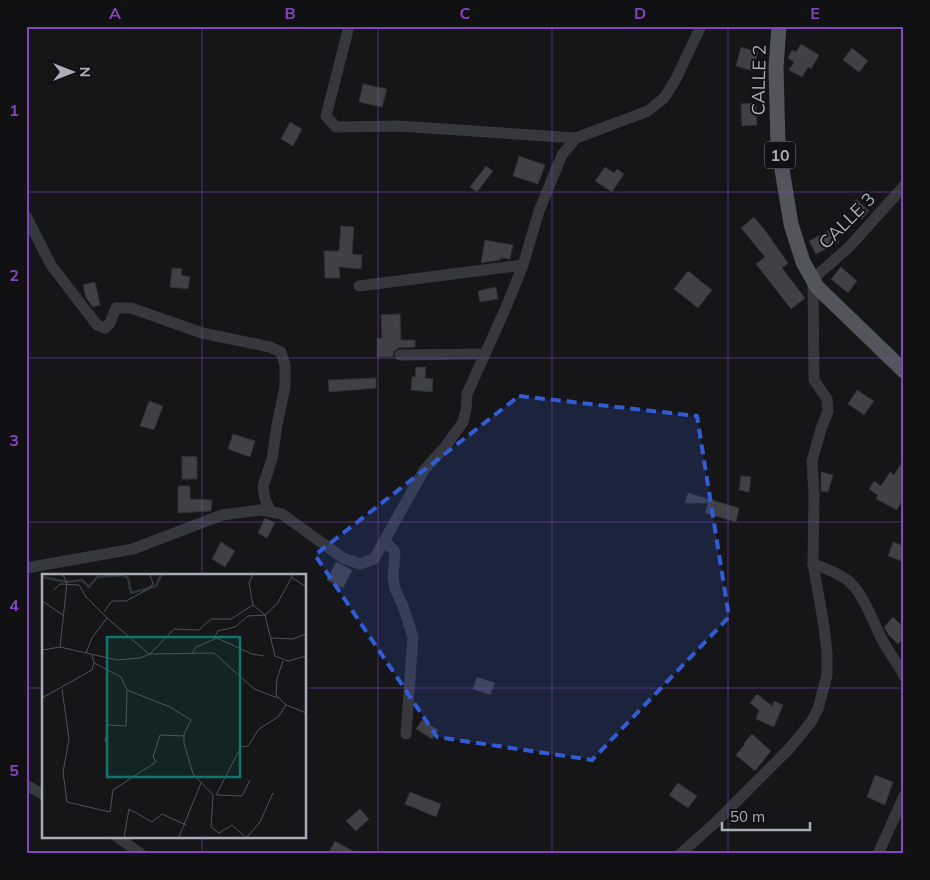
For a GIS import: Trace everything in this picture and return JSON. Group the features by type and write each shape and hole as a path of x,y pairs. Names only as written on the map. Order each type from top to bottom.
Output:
{"main road":[{"name":"CALLE 2","path":"779,26 776,67 778,145 790,224 803,262 813,279"},
{"name":"10","path":"813,279 817,287 904,371"}],"street":[{"path":"350,26 326,116 336,127 399,126 576,138 648,111 664,98 676,79 702,26"},
{"path":"26,568 133,549 222,515 261,510 282,514 343,558 360,564 374,559 424,470 445,447 462,422 466,409 467,394 523,265 539,211 562,155 576,138"},
{"name":"CALLE 3","path":"813,279 850,246 904,186"},
{"path":"26,216 51,266 97,325 105,328 108,326 116,308 132,308 202,333 270,347 281,352 286,365 286,387 277,425 272,459 263,486 265,499 271,512"},
{"path":"359,286 523,265"},
{"path":"680,854 715,823 789,749 811,722 818,709 827,675 824,626 813,564 814,495 812,461 828,411 827,399 814,380 813,279"},
{"path":"400,356 484,354"},
{"path":"384,541 395,552 393,578 395,589 403,606 413,637 406,734"},
{"path":"813,564 832,571 847,580 860,592 883,643 894,657 904,676"},
{"path":"26,785 42,793"},
{"path":"878,854 904,796"},
{"path":"119,838 141,854"}],"highlighted area":[{"path":"519,396 697,416 729,617 592,760 437,737 315,555"}],"building":[{"path":"801,44 819,55 811,69 808,67 802,77 789,70 794,62 788,58 792,50 796,52"},
{"path":"741,47 758,52 753,71 736,66"},
{"path":"852,48 868,61 859,72 843,60"},
{"path":"363,84 387,89 382,107 359,102"},
{"path":"756,103 757,125 742,126 741,104"},
{"path":"290,122 302,129 293,146 281,139"},
{"path":"519,156 545,165 538,184 513,176"},
{"path":"486,166 493,171 477,192 470,187"},
{"path":"605,167 614,173 617,169 624,174 612,192 595,181"},
{"path":"856,199 869,211 862,219 849,208"},
{"path":"754,217 788,263 782,268 805,298 791,309 756,264 765,257 741,228"},
{"path":"341,226 354,227 352,254 362,255 361,269 339,267 340,278 325,278 324,251 339,251"},
{"path":"832,229 839,242 816,254 809,241"},
{"path":"485,240 513,245 510,259 500,258 500,260 481,263"},
{"path":"841,267 857,281 848,293 831,279"},
{"path":"172,268 182,269 181,275 190,277 188,289 170,287"},
{"path":"688,271 712,290 698,308 674,289"},
{"path":"95,282 100,305 93,307 86,298 83,285"},
{"path":"496,287 498,299 480,302 478,291"},
{"path":"400,314 401,340 415,340 415,347 399,348 394,351 393,357 377,357 377,338 382,338 381,315"},
{"path":"416,367 426,367 425,378 433,379 432,392 411,390 412,377 415,377"},
{"path":"376,378 376,388 329,392 328,380"},
{"path":"857,390 874,401 864,415 848,404"},
{"path":"149,401 163,406 154,430 140,426"},
{"path":"233,434 255,441 250,457 228,449"},
{"path":"182,456 197,457 197,479 182,479"},
{"path":"904,459 904,496 897,510 876,499 878,495 869,489 874,481 881,486 890,472 894,475"},
{"path":"821,472 833,475 828,492 821,491"},
{"path":"741,476 751,477 749,492 739,490"},
{"path":"178,486 190,486 190,499 212,500 211,511 178,513"},
{"path":"688,493 739,508 736,522 705,513 708,503 685,503"},
{"path":"265,518 275,523 267,538 258,533"},
{"path":"221,542 235,551 225,567 212,559"},
{"path":"893,542 904,546 904,562 888,556"},
{"path":"336,562 352,570 343,588 327,580"},
{"path":"893,617 904,628 904,638 898,644 884,627"},
{"path":"477,677 495,683 490,695 473,689"},
{"path":"757,694 772,706 774,701 783,705 774,727 756,719 759,710 750,703"},
{"path":"422,720 438,730 432,739 416,729"},
{"path":"752,734 771,751 755,771 736,755"},
{"path":"875,775 893,782 885,805 867,797"},
{"path":"678,783 697,796 688,808 669,795"},
{"path":"410,792 441,804 436,817 405,804"},
{"path":"360,809 369,819 356,831 346,821"},
{"path":"335,841 358,854 328,854"}]}
